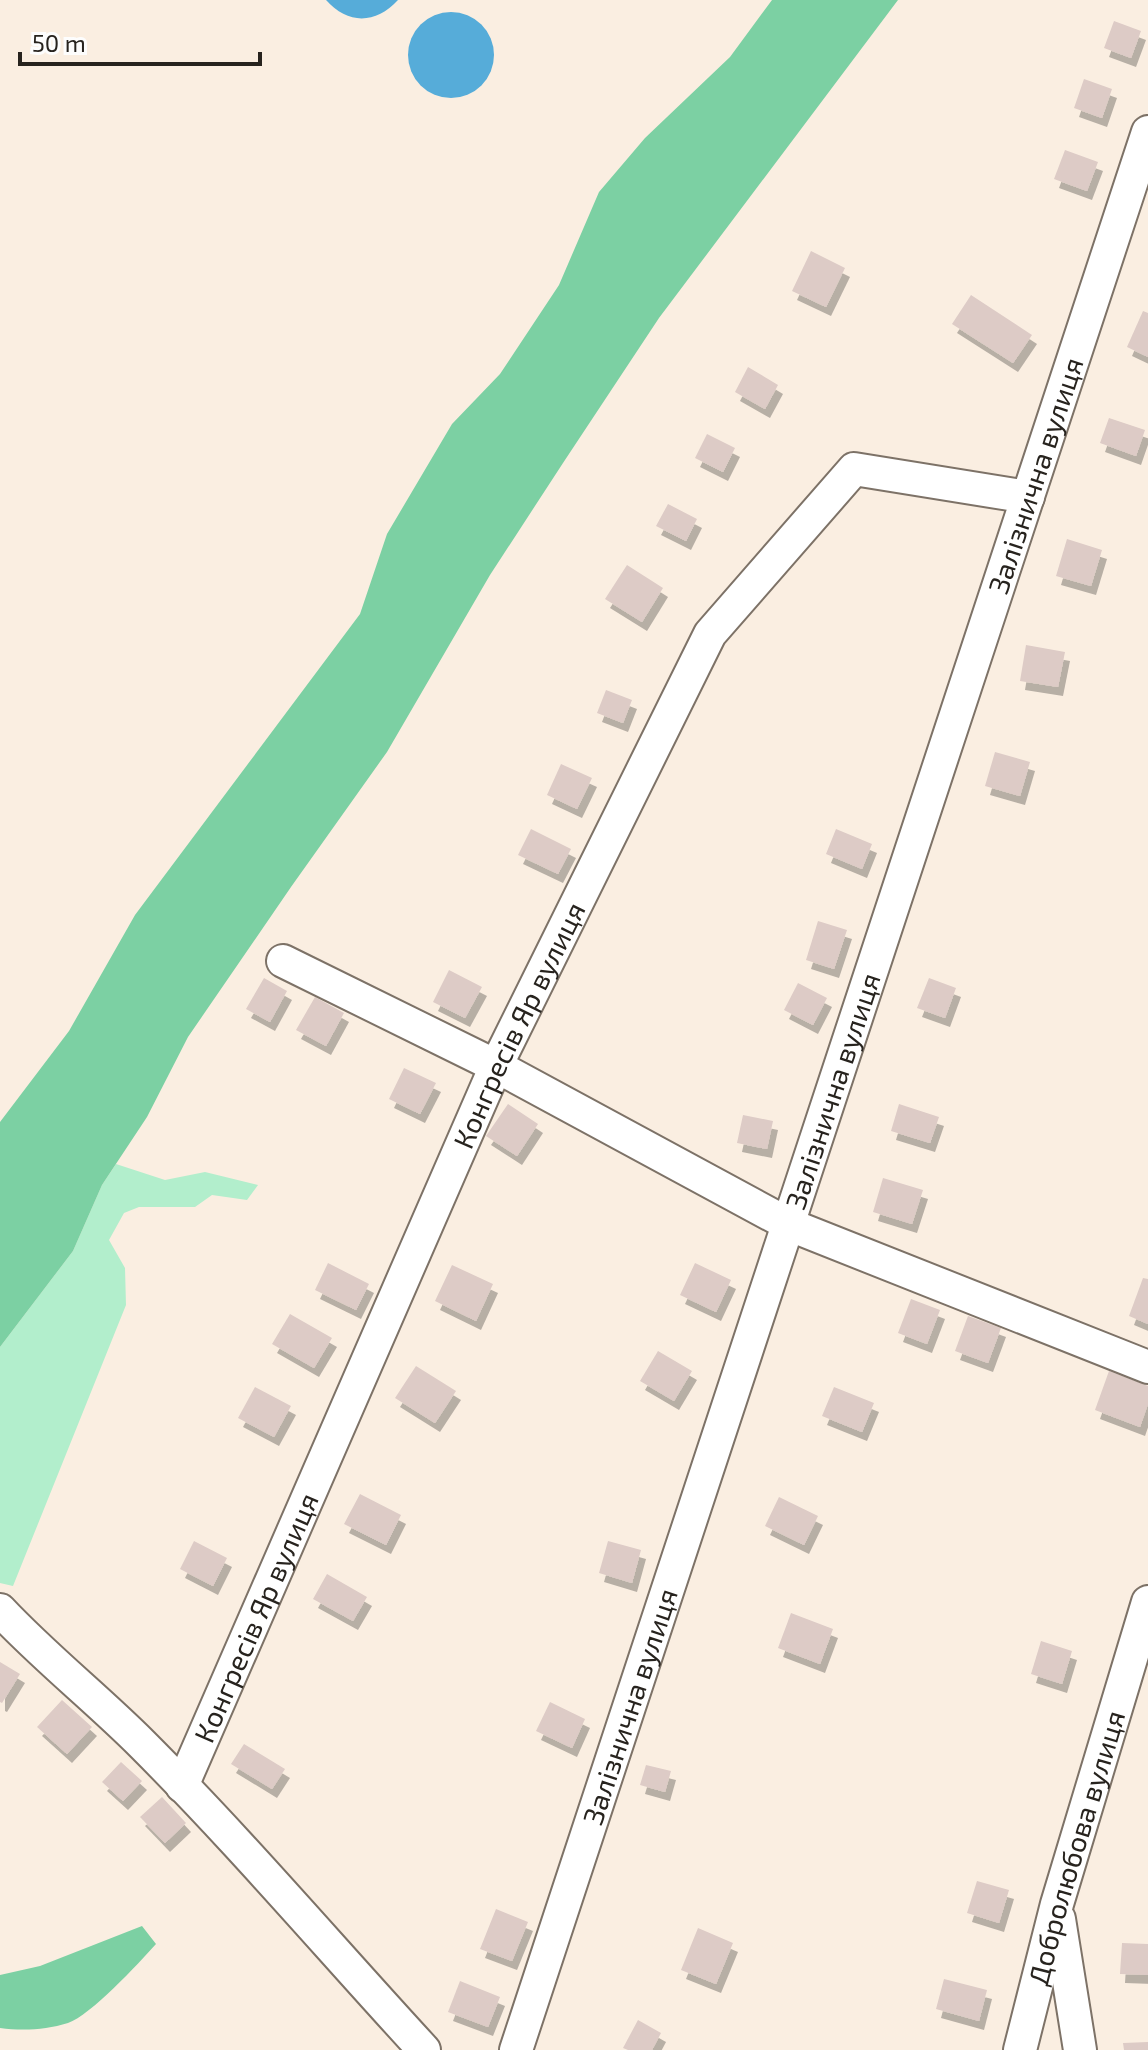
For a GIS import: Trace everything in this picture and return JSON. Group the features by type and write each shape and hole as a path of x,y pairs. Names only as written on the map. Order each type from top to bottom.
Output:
{"street":[{"name":"Залізнична вулиця","path":"516,2050 1148,132"},
{"name":"Конгресів Яр вулиця","path":"182,1786 496,1066 710,634 854,469 1028,497"},
{"path":"283,961 496,1066 790,1225 1148,1367"},
{"name":"Добролюбова вулиця","path":"1020,2050 1057,1904 1148,1602"},
{"path":"0,1610 143,1745 238,1844 424,2050"},
{"path":"1057,1904 1080,2050"}],"green space":[{"path":"772,0 898,0 659,318 490,575 387,752 188,1037 147,1117 102,1185 73,1251 0,1347 0,1122 69,1031 135,915 360,614 387,534 452,424 500,374 559,285 599,192 645,138 730,57"},
{"path":"116,1164 165,1180 205,1172 258,1185 247,1200 212,1195 195,1207 139,1207 124,1213 109,1240 125,1268 126,1305 13,1586 0,1583 0,1347 73,1251 102,1185"},
{"path":"142,1926 156,1944 114,1988 78,2018 51,2027 25,2030 0,2028 0,1975 40,1966"}],"water":[{"path":"326,0 398,0 381,14 362,18 343,14"},
{"path":"451,12 475,19 487,31 494,55 487,79 475,91 451,98 427,91 415,79 408,55 415,31 427,19"}],"building":[{"path":"1114,21 1141,31 1131,58 1104,48"},
{"path":"1084,79 1112,89 1102,118 1074,108"},
{"path":"1065,150 1098,162 1087,191 1054,179"},
{"path":"811,251 845,268 826,307 792,291"},
{"path":"971,295 1032,335 1013,363 952,324"},
{"path":"1143,311 1148,313 1148,357 1127,347"},
{"path":"748,367 778,385 765,409 735,392"},
{"path":"1109,418 1145,430 1136,456 1100,443"},
{"path":"707,434 735,448 723,472 695,458"},
{"path":"668,504 697,519 686,541 656,526"},
{"path":"1067,539 1102,550 1091,586 1056,576"},
{"path":"627,565 663,588 642,622 605,599"},
{"path":"1026,645 1065,652 1058,687 1020,681"},
{"path":"606,690 632,700 623,723 597,713"},
{"path":"995,752 1030,762 1020,796 985,786"},
{"path":"561,764 592,778 577,809 547,795"},
{"path":"531,829 571,849 558,874 518,855"},
{"path":"836,829 872,844 862,869 826,854"},
{"path":"818,921 847,930 834,969 806,960"},
{"path":"449,970 482,987 465,1018 433,1002"},
{"path":"264,978 287,991 270,1022 246,1009"},
{"path":"929,978 956,988 945,1018 917,1008"},
{"path":"798,983 827,998 813,1025 784,1010"},
{"path":"315,997 344,1013 326,1046 296,1030"},
{"path":"404,1068 436,1083 420,1114 389,1099"},
{"path":"508,1104 538,1124 517,1156 486,1136"},
{"path":"899,1104 939,1117 930,1143 891,1131"},
{"path":"743,1115 773,1121 767,1149 737,1143"},
{"path":"883,1178 923,1190 912,1224 873,1212"},
{"path":"328,1263 369,1284 356,1310 315,1290"},
{"path":"695,1263 731,1280 716,1312 680,1295"},
{"path":"452,1265 493,1284 476,1321 435,1301"},
{"path":"1143,1278 1148,1279 1148,1324 1129,1316"},
{"path":"911,1299 940,1310 927,1344 898,1333"},
{"path":"290,1314 332,1338 314,1368 272,1344"},
{"path":"968,1316 1001,1328 988,1363 955,1351"},
{"path":"658,1351 692,1371 674,1401 640,1381"},
{"path":"416,1366 456,1391 435,1423 395,1398"},
{"path":"1109,1371 1148,1386 1148,1404 1140,1427 1095,1410"},
{"path":"255,1387 291,1406 274,1437 238,1418"},
{"path":"834,1387 874,1403 862,1432 822,1416"},
{"path":"360,1494 401,1515 386,1545 344,1524"},
{"path":"779,1497 818,1516 804,1545 765,1526"},
{"path":"194,1541 227,1558 213,1586 180,1569"},
{"path":"608,1541 641,1550 632,1583 599,1573"},
{"path":"327,1574 367,1597 353,1621 313,1599"},
{"path":"791,1613 833,1629 820,1664 778,1648"},
{"path":"1041,1641 1072,1651 1062,1684 1031,1674"},
{"path":"0,1662 20,1674 2,1703 0,1702"},
{"path":"62,1700 92,1727 67,1754 37,1727"},
{"path":"550,1702 585,1719 572,1748 536,1731"},
{"path":"244,1744 285,1769 272,1789 231,1764"},
{"path":"121,1762 142,1781 123,1801 102,1782"},
{"path":"646,1765 671,1771 665,1792 640,1785"},
{"path":"162,1797 186,1823 165,1843 140,1817"},
{"path":"977,1881 1009,1890 999,1923 967,1913"},
{"path":"496,1909 528,1922 512,1961 480,1949"},
{"path":"698,1928 733,1943 716,1984 681,1970"},
{"path":"1122,1943 1148,1944 1148,1975 1120,1974"},
{"path":"944,1979 987,1990 979,2021 936,2009"},
{"path":"460,1981 500,1997 488,2027 448,2012"},
{"path":"638,2020 661,2033 652,2050 623,2048"},
{"path":"1148,2042 1148,2050 1124,2050 1123,2043"}]}
